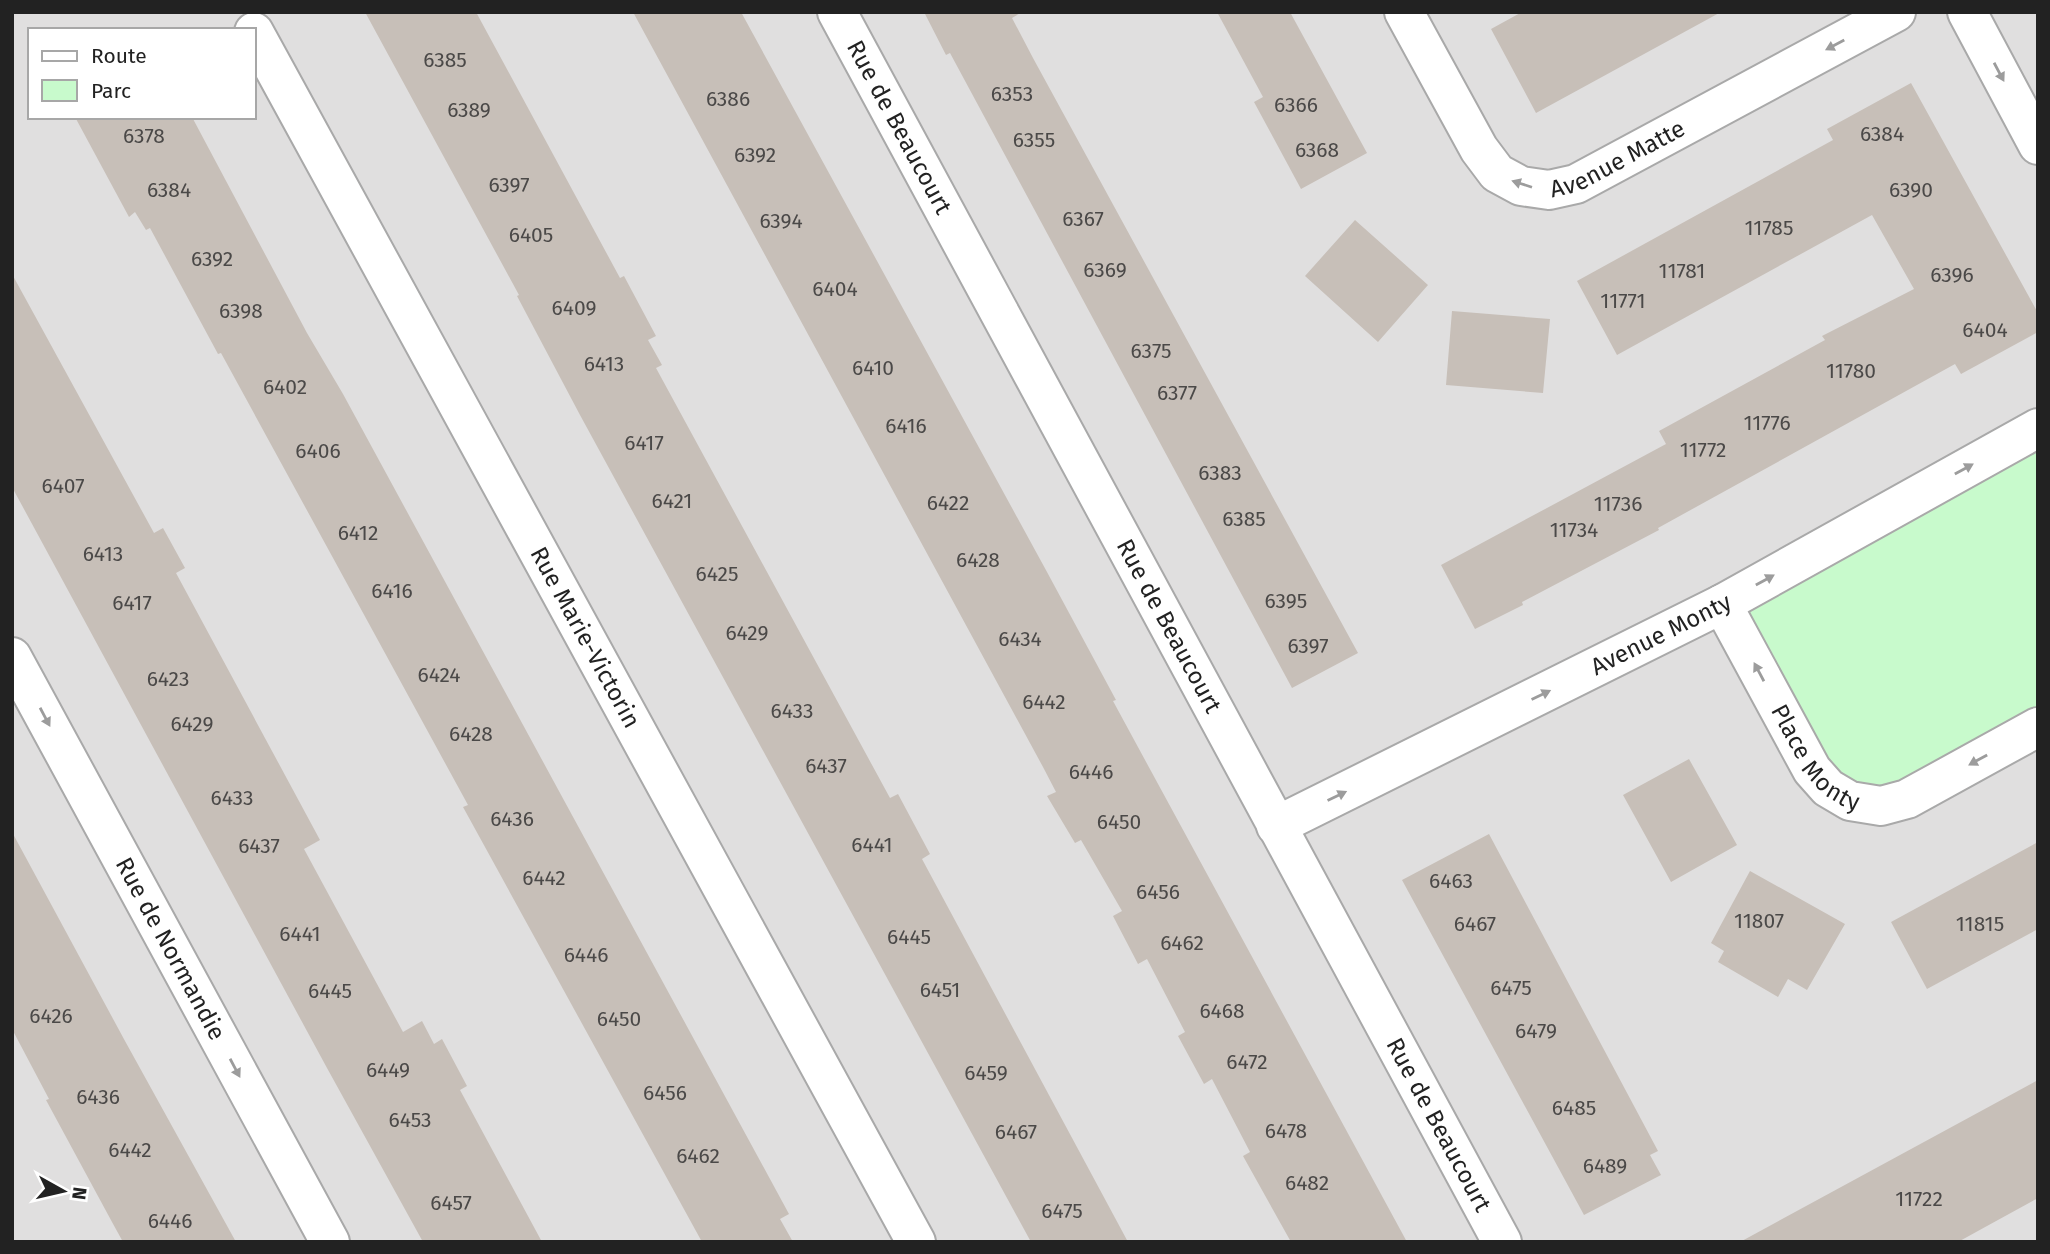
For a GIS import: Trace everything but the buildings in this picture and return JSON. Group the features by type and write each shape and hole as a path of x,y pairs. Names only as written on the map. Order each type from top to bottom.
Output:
{"street":[{"name":"Rue Marie-Victorin","path":"243,12 251,28"},
{"name":"Rue de Beaucourt","path":"837,12 1502,1242"},
{"name":"Avenue Matte","path":"1404,12 1479,149 1497,173 1521,186 1549,190 1576,184 1896,12"},
{"path":"1967,12 2038,145"},
{"name":"Rue Marie-Victorin","path":"256,36 916,1242"},
{"name":"Avenue Monty","path":"1276,826 1722,604 2038,428"},
{"name":"Place Monty","path":"1722,604 1812,770 1828,788 1850,801 1881,806 1907,799 2038,727"},
{"name":"Rue de Normandie","path":"12,657 330,1242"}],"shaded area":[{"path":"12,12 2038,12 2038,1242 12,1242"}],"green space":[{"path":"2038,428 2038,727 1850,801 1722,604"}]}
